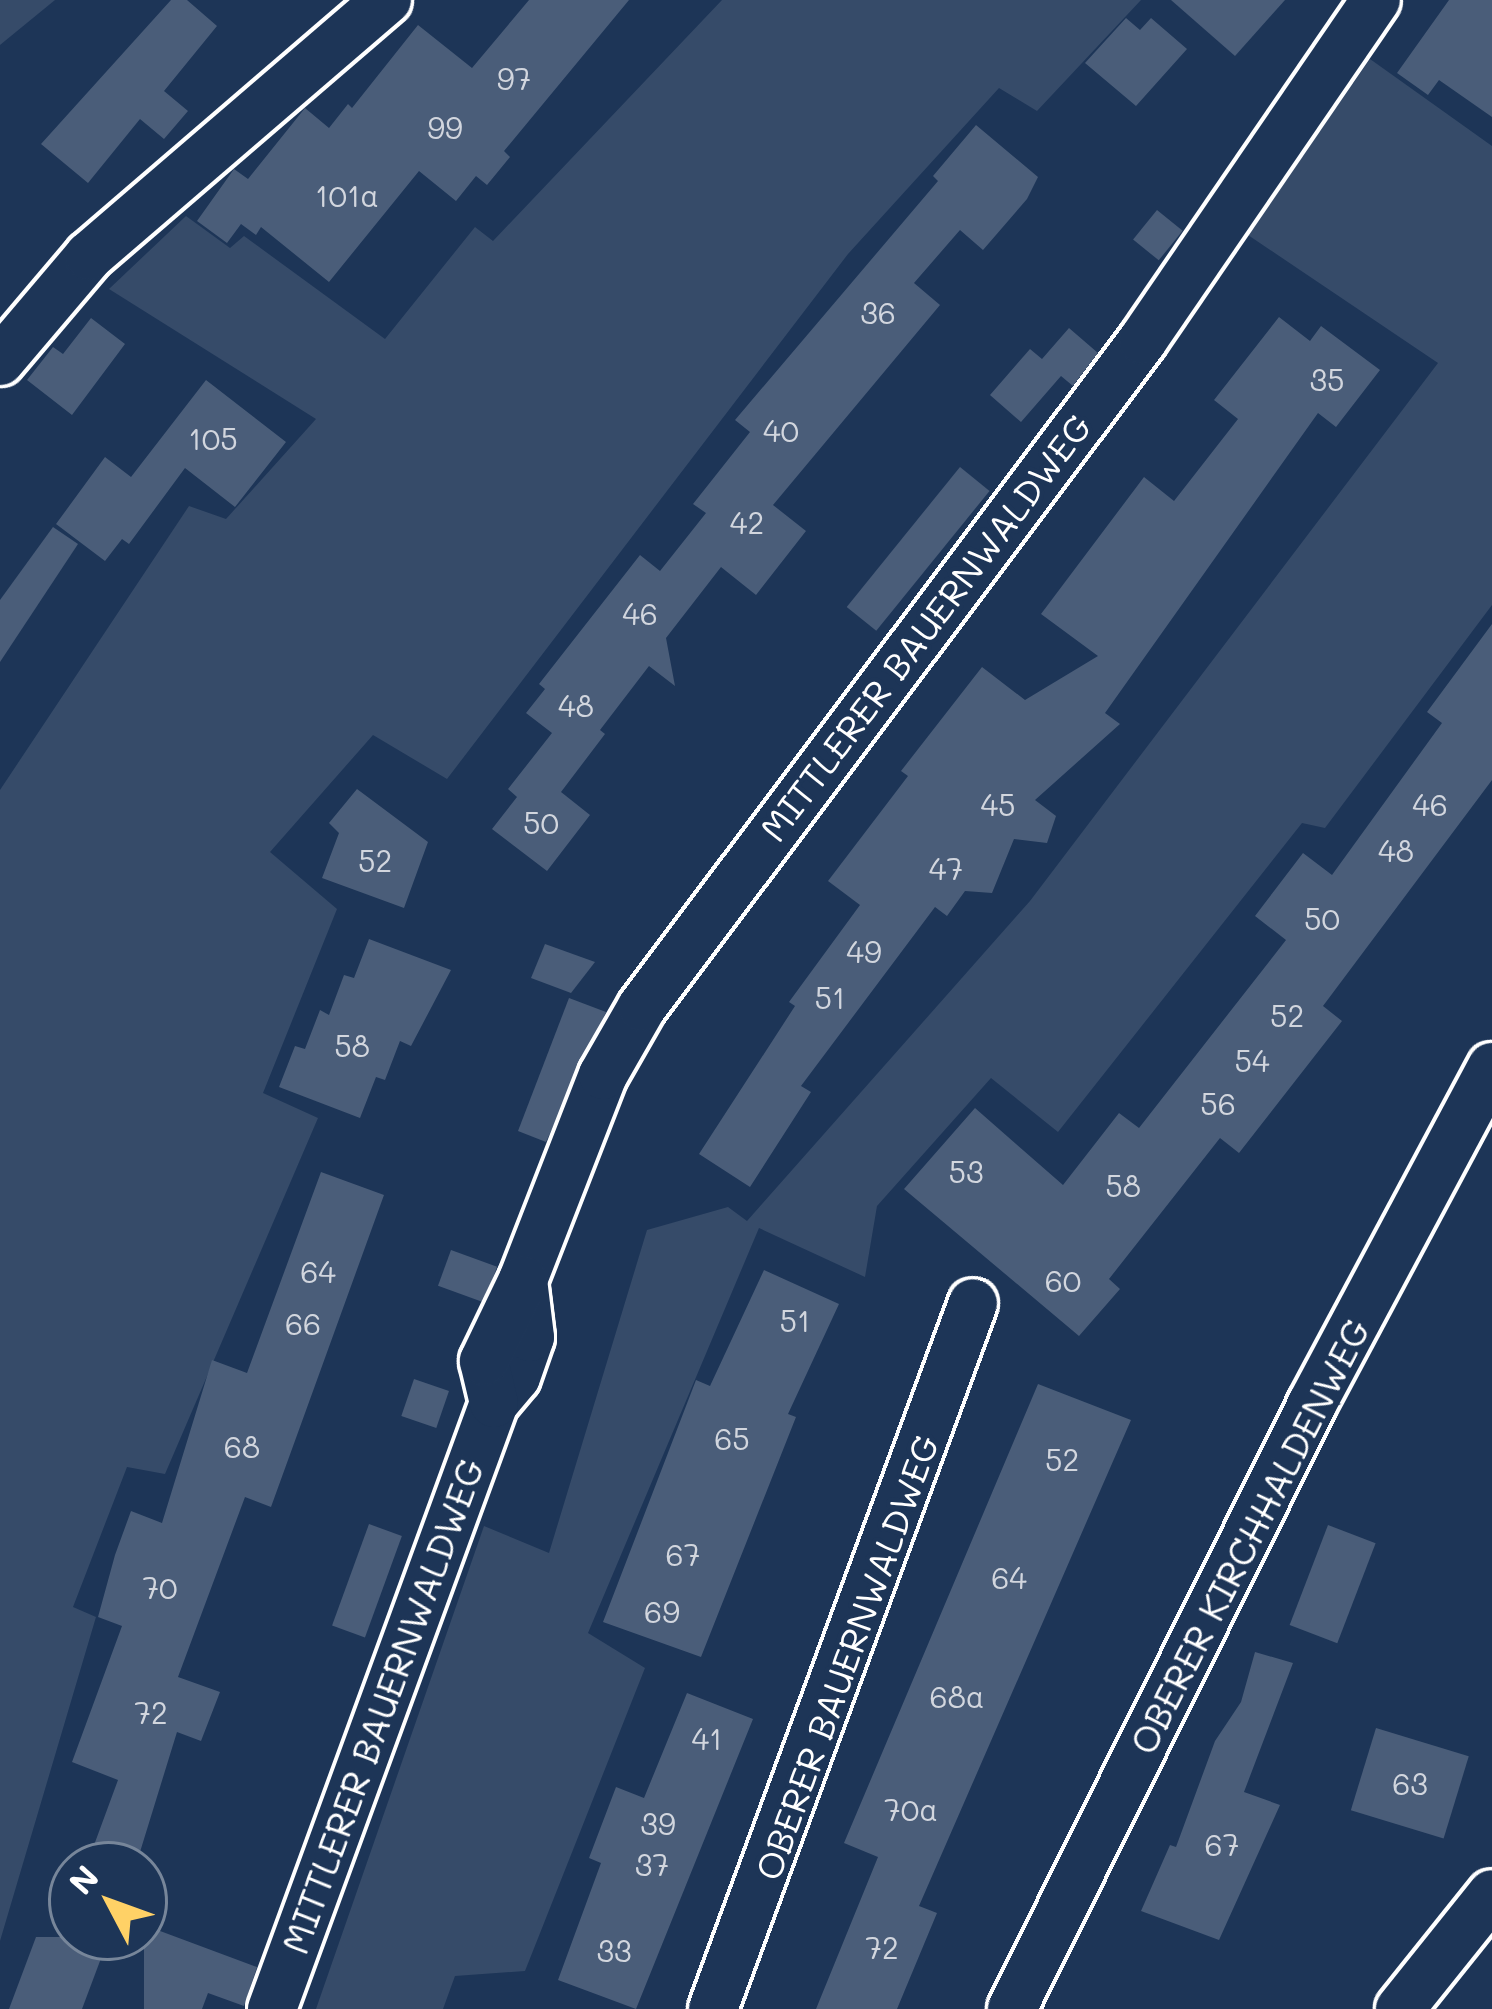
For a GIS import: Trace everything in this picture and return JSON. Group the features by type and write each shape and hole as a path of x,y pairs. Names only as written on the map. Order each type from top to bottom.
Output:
{"street":[{"path":"0,361 89,256 387,0"},
{"name":"MITTLERER BAUERNWALDWEG","path":"272,2009 494,1403 516,1377 530,1337 523,1280 603,1075 642,1007 1143,340 1376,0"},
{"name":"OBERER KIRCHHALDENWEG","path":"1012,2009 1312,1404 1492,1067"},
{"name":"OBERER BAUERNWALDWEG","path":"713,2009 973,1303"},
{"path":"1400,2009 1492,1894"}],"shaded area":[{"path":"0,0 55,0 0,45"},
{"path":"722,0 1141,0 1037,111 999,88 848,254 447,779 373,735 270,852 337,909 263,1093 318,1118 165,1474 127,1467 73,1607 96,1617 0,1941 0,790 189,506 226,519 316,419 109,289 186,216 230,248 244,236 385,339 475,227 493,241"},
{"path":"1370,59 1492,146 1492,605 1325,828 1302,823 1058,1132 991,1078 877,1206 865,1277 759,1228 588,1633 645,1668 525,1971 455,1976 443,2009 316,2009 484,1526 549,1553 647,1230 728,1207 747,1221 1030,901 1438,363 1248,235"}],"building":[{"path":"171,0 187,0 217,26 164,91 188,111 164,139 140,119 88,183 41,144"},
{"path":"529,0 629,0 504,151 510,157 487,185 476,176 456,201 419,171 329,282 261,227 256,235 241,224 227,243 197,221 234,169 248,179 305,108 329,128 348,104 352,108 418,25 472,68"},
{"path":"1171,0 1285,0 1235,56"},
{"path":"1449,0 1492,0 1492,117 1439,80 1428,95 1397,73"},
{"path":"1126,18 1140,30 1151,18 1187,49 1136,106 1085,63"},
{"path":"976,125 1038,177 1027,199 983,250 960,230 914,283 940,305 773,505 806,531 756,595 721,567 666,638 675,686 649,666 600,730 605,734 561,792 590,815 547,871 492,829 517,797 508,789 552,733 526,713 545,689 539,684 640,555 660,571 706,513 693,504 750,432 735,420 938,181 933,176"},
{"path":"1157,210 1183,231 1159,260 1133,240"},
{"path":"1279,317 1310,341 1321,326 1380,370 1336,427 1318,413 1105,713 1120,724 1035,800 1056,816 1047,843 1014,839 992,893 965,891 947,916 935,907 801,1086 811,1092 750,1187 699,1154 795,1006 789,1002 860,905 828,881 908,776 901,771 982,667 1025,700 1098,656 1041,614 1144,477 1174,501 1238,419 1214,400"},
{"path":"91,318 125,344 72,415 27,380 53,347 63,354"},
{"path":"1069,328 1098,353 1073,386 1061,376 1021,422 990,395 1030,349 1042,359"},
{"path":"206,380 286,442 235,507 185,468 129,544 122,539 105,561 56,524 105,457 131,477"},
{"path":"960,467 990,491 876,631 847,607"},
{"path":"53,527 78,544 0,662 0,600"},
{"path":"1492,624 1492,780 1323,1006 1342,1021 1239,1153 1220,1138 1109,1279 1120,1289 1079,1336 904,1189 975,1108 1063,1185 1119,1113 1139,1128 1286,940 1255,916 1303,853 1332,875 1442,723 1427,712"},
{"path":"357,789 428,842 404,908 322,878 339,833 329,823"},
{"path":"369,939 451,970 411,1046 400,1041 385,1080 376,1077 360,1118 279,1087 295,1046 305,1049 320,1010 329,1015 344,975 354,978"},
{"path":"545,944 595,962 571,993 531,978"},
{"path":"569,998 606,1012 546,1142 518,1131"},
{"path":"321,1172 384,1195 271,1507 245,1497 178,1677 220,1692 201,1741 177,1732 143,1841 96,1841 118,1780 72,1762 122,1626 98,1617 115,1555 131,1511 162,1523 212,1360 247,1373"},
{"path":"451,1250 497,1267 484,1302 438,1286"},
{"path":"764,1270 839,1304 788,1414 796,1417 701,1657 603,1622 696,1380 710,1386"},
{"path":"414,1379 449,1391 436,1428 401,1416"},
{"path":"1038,1384 1131,1420 919,1906 937,1913 897,2009 816,2009 878,1857 844,1843"},
{"path":"369,1524 402,1536 365,1637 332,1625"},
{"path":"1328,1525 1376,1543 1337,1643 1290,1625"},
{"path":"1255,1652 1293,1663 1244,1792 1280,1805 1219,1940 1141,1911 1170,1845 1176,1847 1215,1741 1241,1702"},
{"path":"687,1693 753,1719 636,2009 558,1980 601,1863 589,1858 616,1787 644,1798"},
{"path":"1376,1728 1469,1756 1444,1839 1351,1810"},
{"path":"168,1934 257,1967 244,2006 208,1993 202,2009 144,2009 144,1961 168,1961"},
{"path":"36,1937 48,1937 48,1961 100,1961 82,2009 9,2009"}]}
